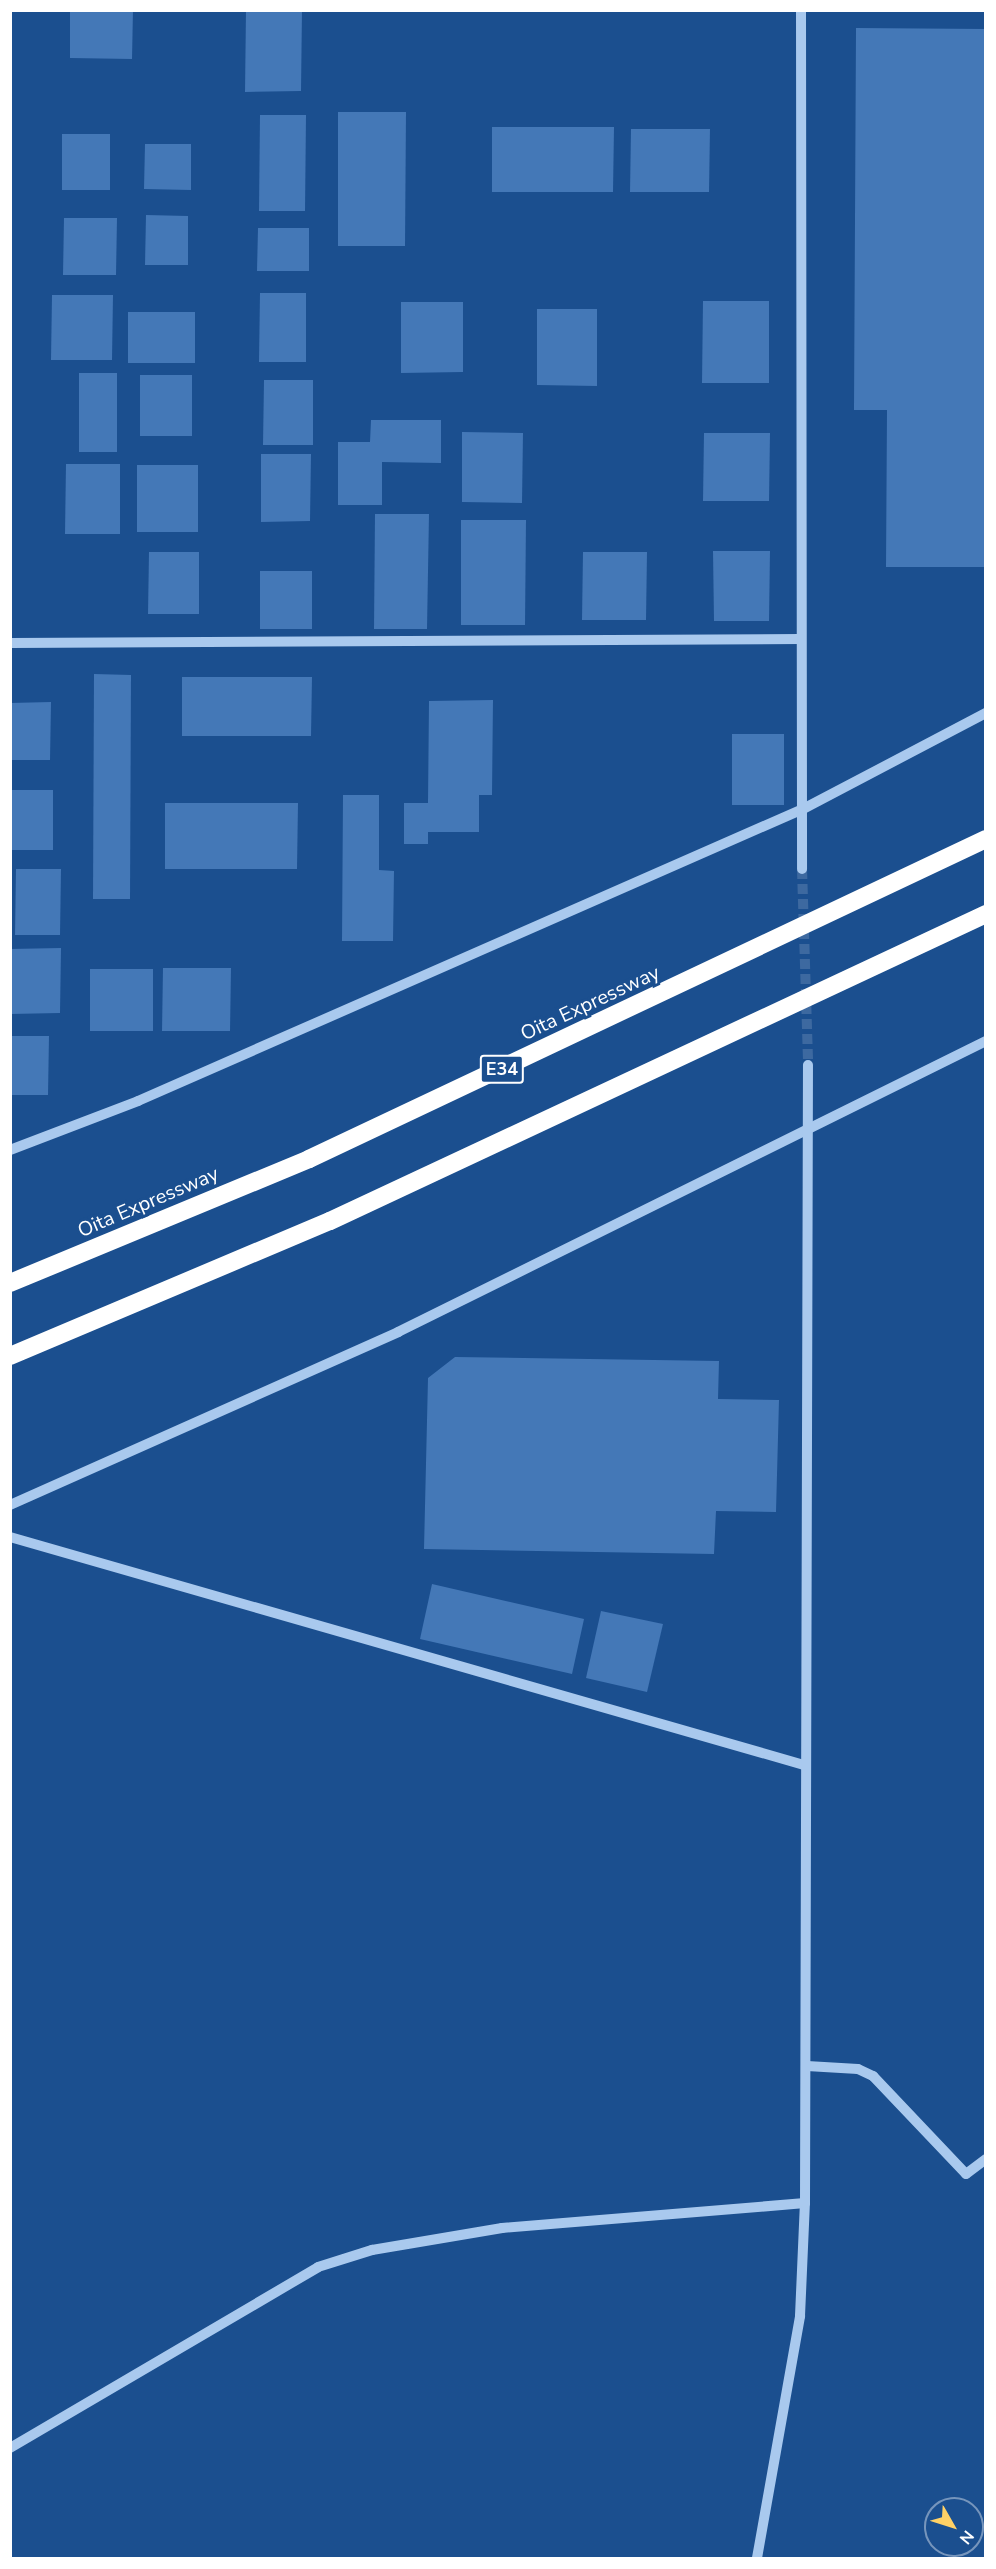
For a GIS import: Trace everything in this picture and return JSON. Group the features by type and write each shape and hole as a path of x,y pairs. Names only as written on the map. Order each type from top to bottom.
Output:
{"highway":[{"name":"Oita Expressway","path":"10,1283 309,1159 986,839"},
{"path":"10,1356 330,1221 986,914"}],"street":[{"path":"801,10 802,869"},
{"path":"10,643 801,639"},
{"path":"10,1150 138,1101 803,809 986,713"},
{"path":"10,1505 398,1332 807,1132 986,1041"},
{"path":"757,2559 800,2316 805,2203 807,2066 804,1765 808,1065"},
{"path":"10,1537 804,1765"},
{"path":"807,2066 858,2069 873,2076 966,2174 986,2159"},
{"path":"10,2448 318,2267 372,2250 502,2228 805,2203"}],"building":[{"path":"70,10 133,10 132,59 70,58"},
{"path":"246,10 302,10 301,91 245,92"},
{"path":"856,28 986,29 986,567 886,567 887,410 854,410"},
{"path":"338,112 406,112 405,246 338,246"},
{"path":"260,115 306,115 305,211 259,211"},
{"path":"492,127 614,127 613,192 492,192"},
{"path":"631,129 710,129 709,192 630,192"},
{"path":"62,134 110,134 110,190 62,190"},
{"path":"145,144 191,144 191,190 144,189"},
{"path":"146,215 188,216 188,265 145,265"},
{"path":"64,218 117,218 116,275 63,275"},
{"path":"258,228 309,228 309,271 257,271"},
{"path":"260,293 306,293 306,362 259,362"},
{"path":"52,295 113,295 112,360 51,360"},
{"path":"703,301 769,301 769,383 702,383"},
{"path":"401,302 463,302 463,372 401,373"},
{"path":"537,309 597,309 597,386 537,385"},
{"path":"128,312 195,312 195,363 128,363"},
{"path":"79,373 117,373 117,452 79,452"},
{"path":"140,375 192,375 192,436 140,436"},
{"path":"264,380 313,380 313,445 263,445"},
{"path":"371,420 441,420 441,463 382,462 382,505 338,505 338,442 370,442"},
{"path":"462,432 523,433 522,503 462,502"},
{"path":"704,433 770,433 769,501 703,501"},
{"path":"261,454 311,454 310,521 261,522"},
{"path":"66,464 120,464 120,534 65,534"},
{"path":"137,465 198,465 198,532 137,532"},
{"path":"375,514 429,514 427,629 374,629"},
{"path":"461,520 526,520 525,625 461,625"},
{"path":"713,551 770,551 769,621 714,621"},
{"path":"149,552 199,552 199,614 148,614"},
{"path":"583,552 647,552 646,620 582,620"},
{"path":"260,571 312,571 312,629 260,629"},
{"path":"94,674 131,675 130,899 93,899"},
{"path":"182,677 312,677 311,736 182,736"},
{"path":"493,700 492,795 479,795 479,832 428,832 428,844 404,844 404,803 428,803 429,701"},
{"path":"51,702 50,760 10,760 10,703"},
{"path":"732,734 784,734 784,805 732,805"},
{"path":"10,790 53,790 53,850 10,850"},
{"path":"343,795 379,795 379,870 394,871 393,941 342,941"},
{"path":"165,803 298,803 297,869 165,869"},
{"path":"16,869 61,869 60,935 15,935"},
{"path":"61,948 60,1013 10,1014 10,949"},
{"path":"163,968 231,968 230,1031 162,1031"},
{"path":"90,969 153,969 153,1031 90,1031"},
{"path":"10,1036 49,1036 48,1095 10,1095"},
{"path":"455,1357 719,1361 718,1399 779,1400 776,1512 716,1511 714,1554 424,1549 428,1378"},
{"path":"432,1584 584,1619 572,1674 420,1639"},
{"path":"601,1611 663,1624 647,1692 586,1678"}],"tunnel":[{"path":"802,869 808,1065"}]}
